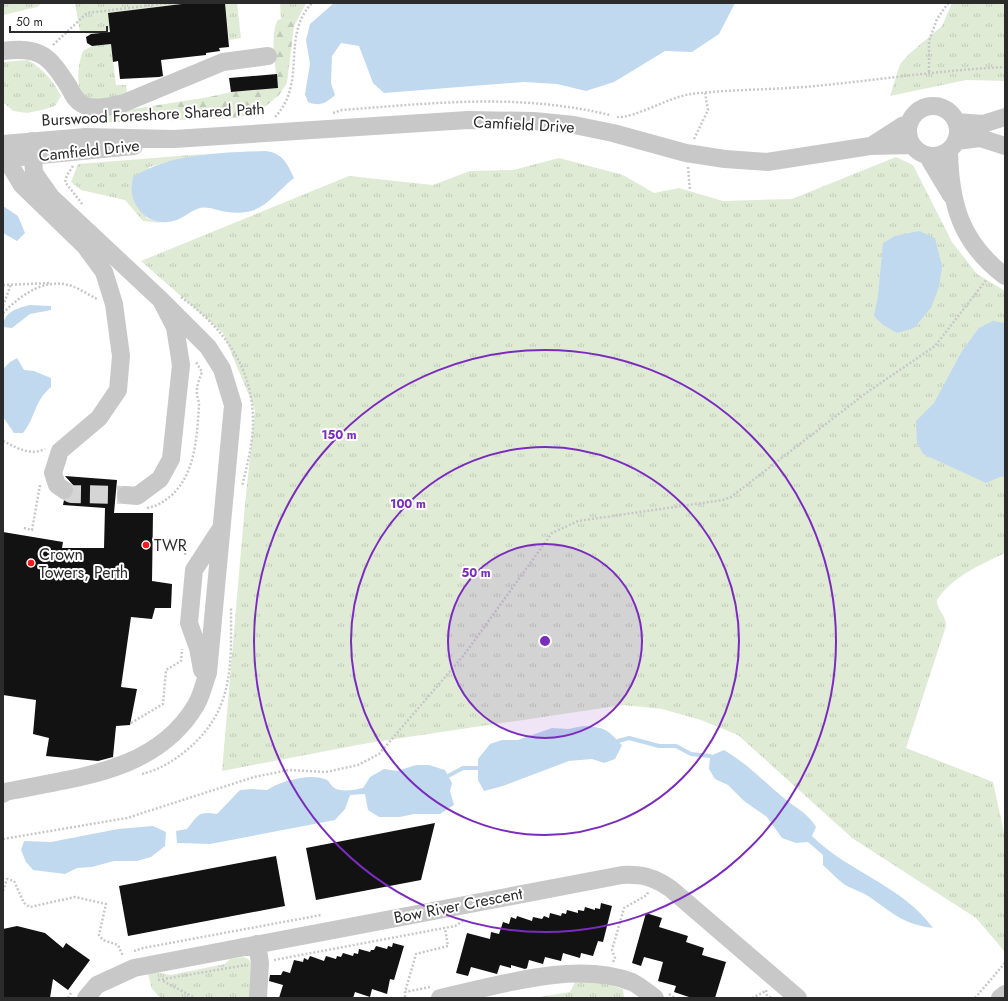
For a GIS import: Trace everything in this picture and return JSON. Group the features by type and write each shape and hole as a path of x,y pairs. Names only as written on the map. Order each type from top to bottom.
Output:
{"street":[{"path":"3,51 20,49 43,54 57,68 77,100 89,107 107,107 124,103 223,62 268,56"},
{"path":"1000,272 976,249 965,232 957,214 953,197 953,146 958,134 957,122 947,110 932,106 918,111 909,124 908,131 912,145 916,150 927,155 942,155 953,146 980,138 1005,146"},
{"path":"957,122 983,124 1005,117"},
{"name":"Camfield Drive","path":"6,151 32,149 86,137 174,139 468,120 502,120 574,125 613,133 686,153 732,160 766,162 870,146 912,145"},
{"path":"870,146 902,126 909,124"},
{"path":"3,794 5,792 112,769 136,760 169,738 185,722 197,703 208,673 233,405 222,369 208,347 168,296 51,197 34,173 32,149"},
{"path":"6,151 10,165 22,185 85,246 104,272 114,304 122,356 118,390 99,418 60,451 53,473 57,485 64,490"},
{"path":"927,155 953,197"},
{"path":"126,496 137,496 160,479 171,458 181,365 168,296"},
{"path":"205,681 198,648 189,624 194,570 221,528"},
{"name":"Bow River Crescent","path":"86,998 97,985 134,968 451,906 622,875 637,874 648,876 671,889 779,993"},
{"path":"257,944 260,963 258,998"},
{"path":"440,998 554,974 591,973 632,983 654,998"},
{"path":"1000,998 1005,994"}],"path":[{"path":"50,48 87,13 169,3"},
{"name":"Burswood Foreshore Shared Path","path":"274,118 288,99 292,79 295,41 299,22 312,3"},
{"path":"929,72 929,41 937,19 948,3"},
{"path":"330,114 342,110 448,101 502,101 558,105 624,117 670,99 685,95 816,86 929,72 1005,67"},
{"path":"74,162 74,166 68,174 65,182 88,210"},
{"path":"3,839 126,818 254,777 289,770 326,772 358,765 379,754 464,655 552,533 578,521 723,500 731,497 866,393 935,346 1000,272"},
{"path":"3,306 11,284"},
{"path":"3,313 22,296 43,285 56,284"},
{"path":"3,285 56,284 71,286 97,299"},
{"path":"168,296 223,333 239,357 249,385 252,412 252,445 242,488"},
{"path":"3,441 28,452 38,453 50,448"},
{"path":"24,528 32,530 41,479"},
{"path":"174,539 186,540 185,558 188,561"},
{"path":"139,774 163,766 182,754 197,741 214,720 223,701 231,667 231,603"},
{"path":"131,723 163,704 166,670 181,660 182,648"},
{"path":"3,891 7,879 11,879 14,880 24,903 30,906 75,897 106,904 99,935 103,940 118,945 123,956"},
{"path":"610,966 615,958 612,950 624,908 647,895 649,887"},
{"path":"151,979 163,980 455,926 466,919"},
{"path":"975,998 1005,963"},
{"path":"163,980 195,998"},
{"path":"405,997 406,992"},
{"path":"752,998 779,993"},
{"path":"771,998 779,993"}],"green space":[{"path":"3,3 42,3 37,7 3,15"},
{"path":"75,3 190,3 108,13 110,32 91,34 80,32"},
{"path":"225,3 237,3 241,38 229,40"},
{"path":"280,3 306,3 294,26 291,21 281,19"},
{"path":"952,3 1005,3 1005,81 966,80 890,96 900,64 909,54 942,26"},
{"path":"281,19 291,21 294,26 287,83 279,95 261,110 237,118 90,123 95,115 209,97 231,92 278,88 274,34 275,26 278,20"},
{"path":"111,44 116,85 126,85 127,92 111,100 98,101 86,98 80,89 78,78 79,66 83,51 92,46"},
{"path":"28,60 43,71 58,90 61,96 55,106 27,113 13,111 3,102 3,62"},
{"path":"203,154 149,167 146,218 161,223 143,221 125,200 81,190 71,182 78,164"},
{"path":"896,157 913,165 952,242 977,274 1005,291 1005,553 959,578 943,592 937,600 938,606 946,622 946,626 906,748 993,782 1005,837 1005,952 976,918 852,838 738,735 701,720 662,709 623,705 368,743 222,771 245,504 255,410 223,333 141,261 349,176 433,185 470,171 513,170 559,158 623,175 654,193 679,188 723,201 792,199"},
{"path":"244,957 252,964 254,974 251,998 161,998 152,989 148,974 156,972 170,975 225,964 230,959"},
{"path":"576,980 598,982 623,989 624,998 534,998 570,992"}],"water":[{"path":"334,3 735,3 719,34 692,52 665,51 614,82 586,91 557,84 524,82 384,93 373,83 359,46 341,43 332,56 331,83 335,95 323,103 316,104 308,102 305,94 310,64 306,40 310,24"},
{"path":"264,151 280,156 286,163 294,178 265,204 249,211 239,213 203,208 197,209 179,219 163,222 150,219 144,215 135,203 132,195 133,177 164,163 213,154"},
{"path":"3,206 18,216 25,233 17,241 3,233"},
{"path":"919,231 935,238 942,266 939,287 931,308 914,328 897,333 883,325 874,316 878,296 883,243 895,236"},
{"path":"30,305 51,306 51,310 30,314 12,328 3,327 8,314 16,309"},
{"path":"993,321 1005,323 1005,475 986,483 923,454 917,442 916,421 934,403 962,351 979,328"},
{"path":"17,358 24,370 34,371 51,378 51,387 41,398 27,428 23,433 14,433 3,417 3,369"},
{"path":"583,726 601,728 609,732 622,745 615,759 604,763 592,759 569,761 503,786 484,791 478,780 478,759 490,744 502,740 518,740 552,728 568,729"},
{"path":"724,750 748,767 806,815 816,827 812,836 826,849 906,901 921,913 933,928 905,921 866,895 845,885 823,865 823,855 808,842 796,843 782,838 767,817 744,801 728,785 715,779 709,769 710,756"},
{"path":"416,765 429,765 445,770 452,783 450,791 454,805 440,814 414,814 400,817 379,817 368,810 365,794 350,795 345,809 335,820 210,844 177,843 176,831 187,829 202,813 217,814 240,790 267,790 288,781 305,777 313,777 327,780 336,789 352,790 363,788 370,777 384,769 397,771"},
{"path":"153,826 166,832 165,846 151,857 137,861 114,861 92,867 77,868 65,874 33,870 26,862 21,850 24,841 51,842 118,829"}],"building":[{"path":"190,3 225,3 229,47 219,48 220,51 206,53 206,55 161,60 163,76 120,79 118,61 113,62 111,44 92,46 87,43 86,37 91,34 110,32 108,13"},
{"path":"277,74 278,88 231,92 229,78"},
{"name":"Crown Towers, Perth","path":"65,476 117,480 114,513 153,513 152,581 172,584 171,608 155,608 152,619 131,617 121,687 137,689 130,725 116,726 113,757 98,761 46,756 49,738 33,734 36,700 3,695 3,532 63,542 62,548 104,548 105,508 63,505 64,500 72,496 74,491 73,485"},
{"path":"435,823 421,880 316,900 306,848"},
{"path":"276,856 285,906 128,936 119,886"},
{"path":"601,903 612,906 603,942 598,941 593,956 581,953 580,958 563,953 561,961 545,957 543,964 529,960 527,968 525,969 511,965 511,968 500,965 497,974 471,967 468,976 456,973 467,933 490,939 491,932 499,934 503,922 509,924 511,917 516,919 517,916 532,921 533,917 542,919 544,916 549,918 550,913 561,916 562,913 566,914 567,910 578,913 578,910 584,911 585,907 595,910 595,908 600,909"},
{"path":"646,913 662,918 659,927 688,936 686,942 704,948 702,955 726,962 715,998 692,998 674,992 676,986 658,981 663,962 644,957 641,966 632,963"},
{"path":"17,926 45,933 63,948 66,943 90,960 68,990 53,979 50,998 3,998 3,929"},
{"path":"393,943 404,946 394,980 390,979 387,994 372,989 370,997 355,992 353,998 279,998 283,985 269,981 270,975 281,975 283,971 290,973 294,960 303,962 304,958 308,960 310,956 324,961 326,956 336,959 337,956 341,957 343,953 353,956 354,953 358,954 359,949 370,952 371,950 374,950 376,946 387,949 388,946 392,947"}],"waterway":[{"path":"618,741 629,738 659,746 676,746 691,754 710,756"},
{"path":"448,776 463,768 478,768"}],"tunnel":[{"path":"64,490 71,494 126,495"}],"place":[{"name":"TWR","path":"146,545"},
{"name":"Crown Towers, Perth","path":"31,563"}]}
